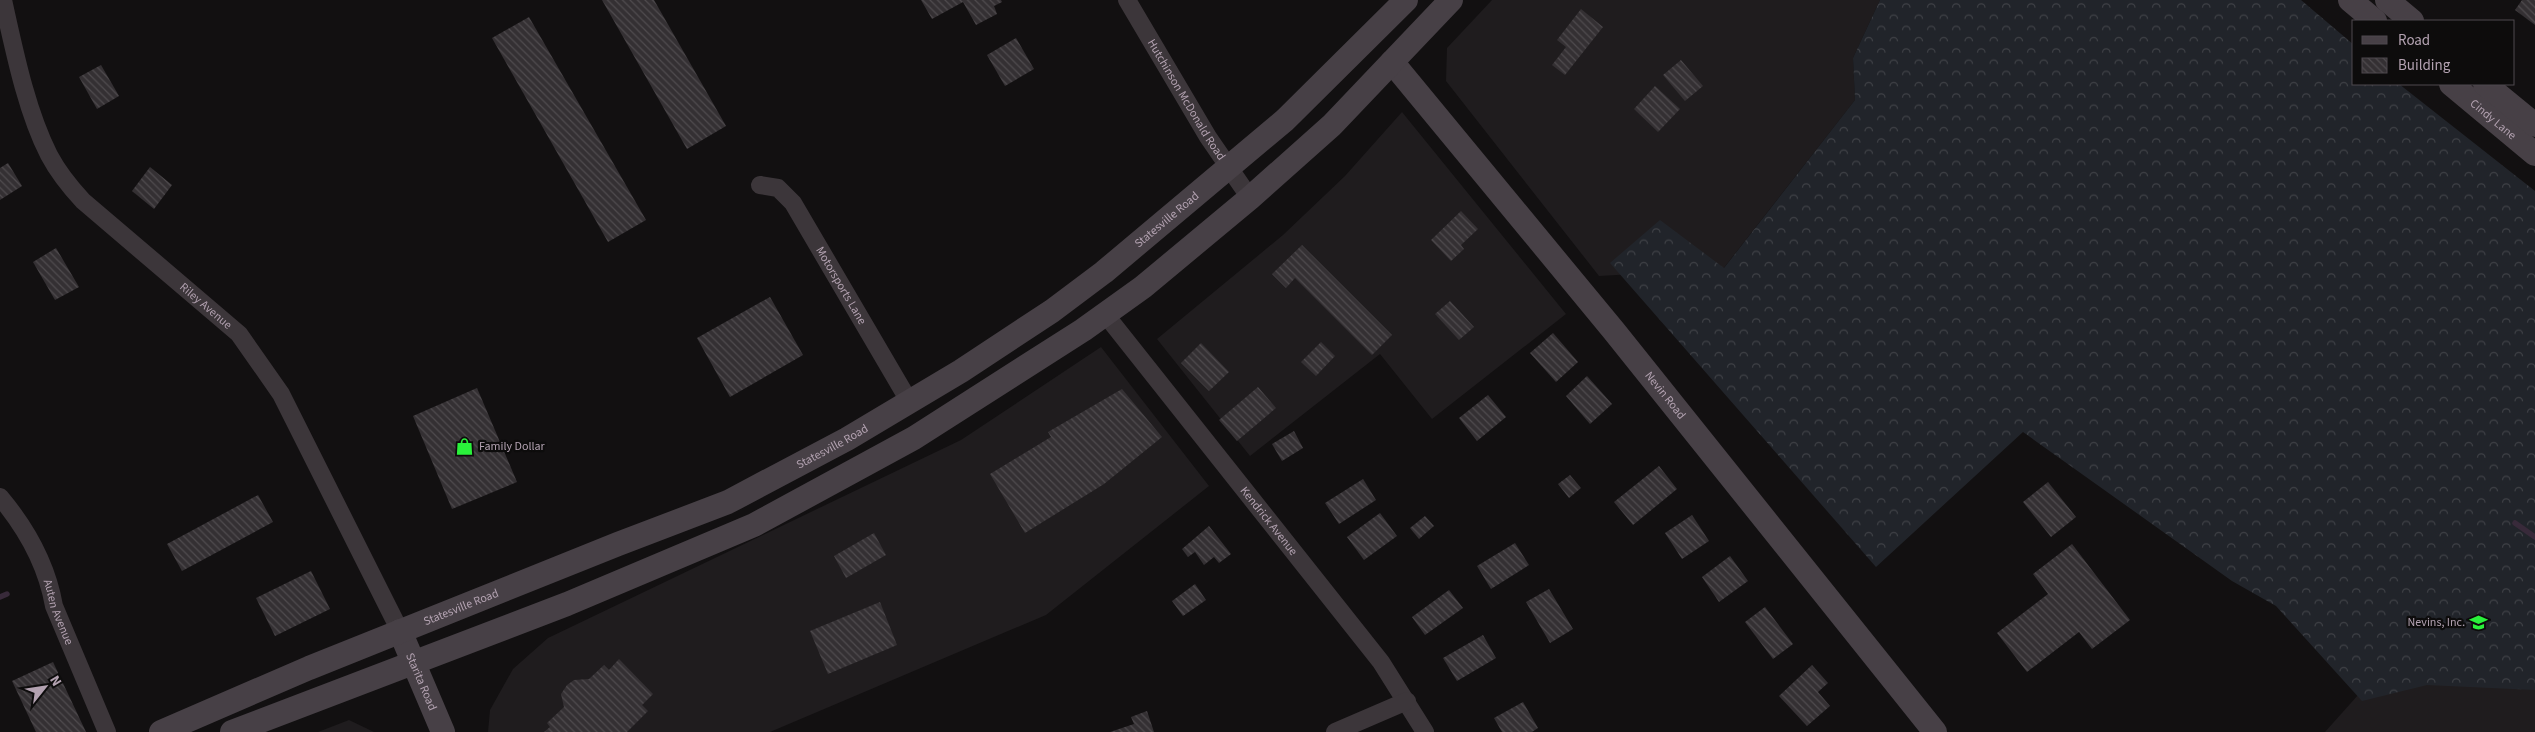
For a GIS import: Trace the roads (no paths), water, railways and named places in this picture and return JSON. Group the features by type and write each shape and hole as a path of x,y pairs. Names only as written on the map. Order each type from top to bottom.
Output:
{"main road":[{"name":"Statesville Road","path":"160,732 227,702 400,631 728,502 793,469 909,401 1052,311 1104,272 1286,120 1406,0"},
{"path":"232,732 567,604 754,525 821,491 914,438 1106,314 1143,287 1250,198 1332,125 1451,0"},
{"path":"2350,0 2374,20"},
{"path":"2387,0 2411,20"},
{"name":"Nevin Road","path":"1392,62 1614,331 1935,732"},
{"name":"Cindy Lane","path":"2452,85 2535,154"},
{"name":"Cindy Lane","path":"2486,85 2535,125"},
{"name":"Starita Road","path":"400,631 415,662 443,732"}],"street":[{"name":"Riley Avenue","path":"3,0 5,28 44,141 64,179 83,201 239,334 265,368 281,394 400,631"},
{"name":"Hutchinson McDonald Road","path":"1127,0 1228,168 1250,198"},
{"name":"Motorsports Lane","path":"760,185 778,188 793,203 909,401"},
{"name":"Kendrick Avenue","path":"1106,314 1316,577 1381,662 1425,732"},
{"name":"Auten Avenue","path":"0,497 22,527 42,565 50,585 54,606 107,732"},
{"path":"1335,732 1407,701"}],"waterway":[{"path":"2515,523 2535,537"},
{"path":"0,597 7,594"}],"place":[{"name":"Family Dollar","path":"465,446"},
{"name":"Nevins, Inc.","path":"2479,622"}]}
